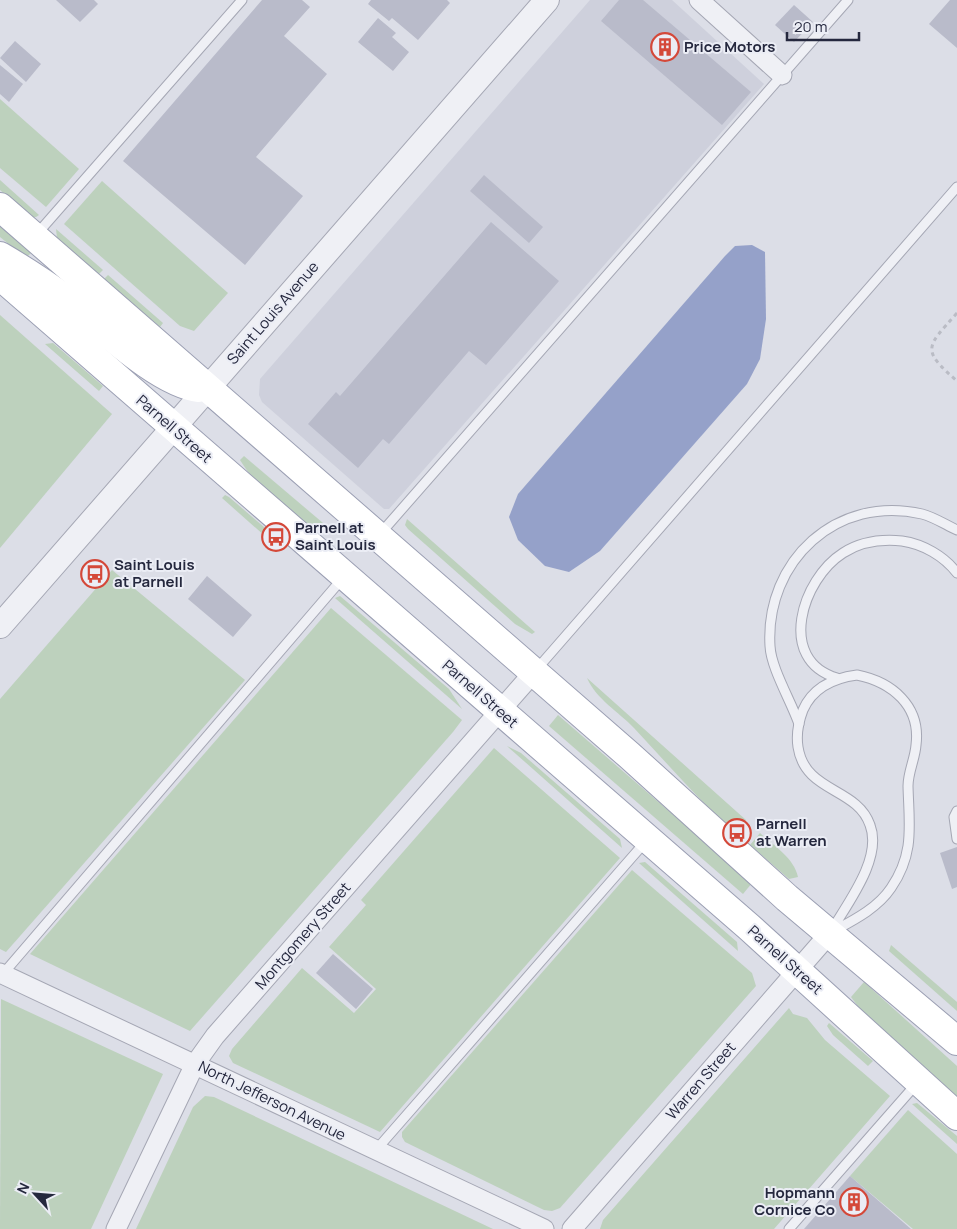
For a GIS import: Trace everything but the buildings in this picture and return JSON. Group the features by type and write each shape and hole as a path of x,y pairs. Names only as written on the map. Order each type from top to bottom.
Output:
{"main road":[{"path":"0,207 534,672 787,898 957,1041"},
{"path":"0,256 62,297 157,372 184,386 208,388"},
{"name":"Parnell Street","path":"0,276 648,839 957,1116"}],"street":[{"name":"Saint Louis Avenue","path":"0,626 546,0"},
{"path":"699,0 782,75"},
{"name":"Montgomery Street","path":"116,1229 195,1064 214,1036 534,672"},
{"name":"Warren Street","path":"572,1229 830,933"},
{"name":"North Jefferson Avenue","path":"1,976 195,1064 544,1229"}],"lane":[{"path":"34,237 242,0"},
{"path":"378,536 848,0"},
{"path":"534,672 957,187"},
{"path":"799,724 777,674 770,649 769,620 777,590 789,567 805,546 830,526 862,513 895,511 924,514 957,530"},
{"path":"837,678 825,674 812,664 804,650 802,635 803,609 811,589 825,568 843,553 862,545 886,539 908,542 928,548 957,573"},
{"path":"1,976 345,576"},
{"path":"857,675 876,679 894,690 910,708 918,730 908,783 910,845 901,871 890,890 868,911 830,933 868,865 872,843 871,826 862,812 851,802 815,780 804,767 797,735 807,701 820,688 837,678 857,675"},
{"path":"957,811 954,817 957,839"},
{"path":"375,1150 648,839"},
{"path":"789,1229 918,1081"}],"path":[{"path":"957,313 935,338 931,350 934,360 957,381"}],"shaded area":[{"path":"590,0 672,0 764,84 389,509 384,509 262,402 259,395 260,379"}],"green space":[{"path":"0,99 79,169 46,207 0,168"},
{"path":"0,180 39,215 30,217 0,190"},
{"path":"102,181 228,293 194,331 180,326 64,224"},
{"path":"0,224 32,252 26,258 0,237"},
{"path":"56,229 103,270 98,275 57,238"},
{"path":"108,275 163,323 160,327 104,279"},
{"path":"0,315 112,414 0,548"},
{"path":"53,343 103,386 99,391 45,344"},
{"path":"244,456 323,523 316,532 285,509 264,490 240,460"},
{"path":"225,495 271,533 266,537 222,498"},
{"path":"407,519 535,632 532,634 515,624 408,529 405,525"},
{"path":"112,570 245,680 6,952 0,949 0,699"},
{"path":"340,596 449,689 462,709 335,598"},
{"path":"331,608 462,720 453,732 190,1031 30,954"},
{"path":"587,678 746,820 735,832 695,794 634,728 602,699"},
{"path":"558,715 752,883 743,894 549,726"},
{"path":"507,746 521,753 620,839 622,848"},
{"path":"494,748 620,858 380,1132 233,1063 229,1056 232,1049 302,968 354,1013 376,989 329,947 366,905 361,900"},
{"path":"760,833 788,858 798,877 789,879 750,845"},
{"path":"645,862 737,942 738,951 639,863"},
{"path":"632,870 752,973 756,986 560,1208 552,1211 544,1210 405,1142 402,1132"},
{"path":"891,945 957,1002 957,1011 889,951"},
{"path":"864,982 957,1066 957,1097 863,1013 851,997"},
{"path":"1,999 163,1074 91,1229 0,1229"},
{"path":"789,1008 793,1014 807,1018 825,1040 890,1096 774,1229 600,1229 603,1220"},
{"path":"829,1023 873,1061 868,1066 833,1035 827,1026"},
{"path":"205,1096 214,1097 493,1229 136,1229 193,1107"},
{"path":"917,1103 957,1136 957,1144 912,1104"},
{"path":"908,1110 957,1154 957,1229 913,1229 850,1176"}],"water":[{"path":"752,245 765,252 766,319 760,359 747,384 600,551 569,572 545,566 518,540 509,517 518,494 725,256 735,246"}],"place":[{"name":"Price Motors","path":"665,47"},
{"name":"Parnell at Saint Louis","path":"276,537"},
{"name":"Saint Louis at Parnell","path":"95,574"},
{"name":"Parnell at Warren","path":"737,833"},
{"name":"Hopmann Cornice Co","path":"854,1202"}]}
